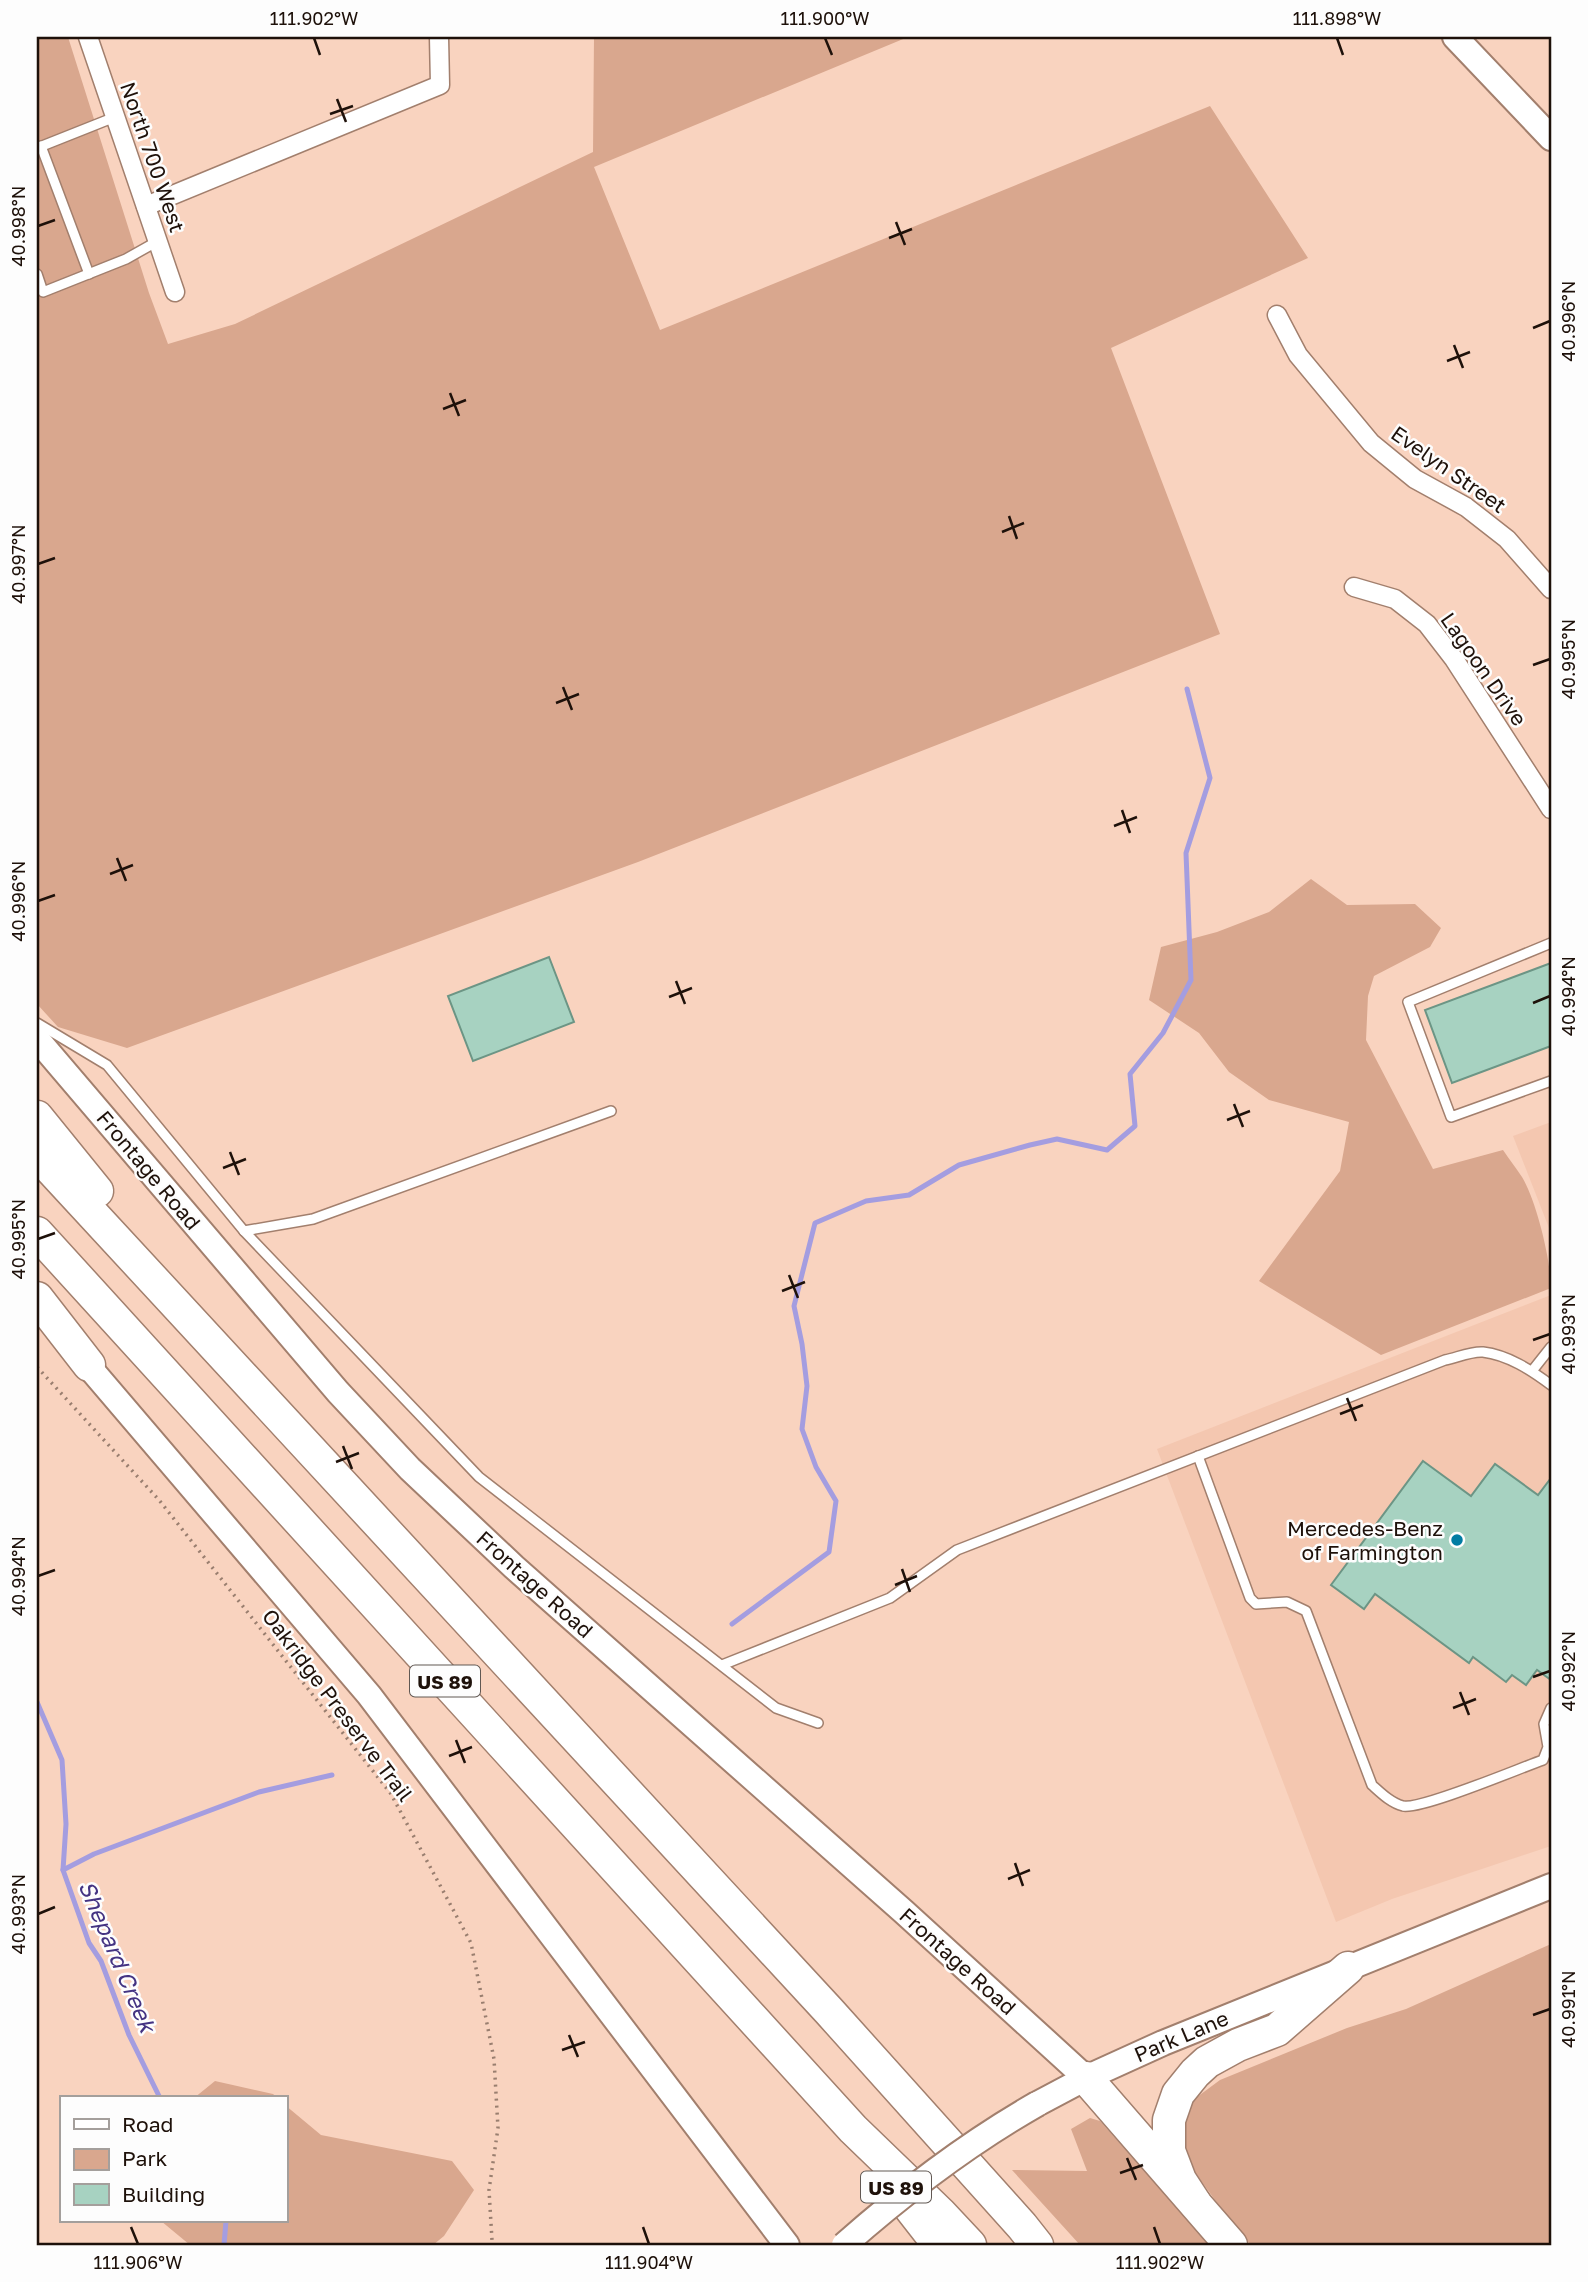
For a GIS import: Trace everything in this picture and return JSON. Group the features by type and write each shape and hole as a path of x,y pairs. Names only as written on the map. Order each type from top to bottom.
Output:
{"highway":[{"path":"37,1116 290,1429"},
{"name":"US 89","path":"37,1154 829,2011 1034,2239"},
{"name":"US 89","path":"37,1233 853,2129 939,2245"},
{"path":"37,1298 89,1365"},
{"path":"1195,2203 1173,2166 1168,2135 1172,2107 1185,2083 1220,2054 1277,2031 1349,1968"},
{"path":"1086,2078 1231,2245"},
{"path":"853,2129 970,2245"}],"main road":[{"path":"1455,37 1551,138"},
{"name":"Frontage Road","path":"37,1039 338,1392 410,1469 514,1567 904,1912 1086,2078"},
{"path":"37,1311 89,1365 369,1695 787,2245"},
{"name":"Park Lane","path":"844,2245 952,2158 1037,2104 1086,2078 1199,2028 1551,1886"}],"street":[{"name":"North 700 West","path":"88,37 176,292"},
{"path":"146,206 440,85 439,37"},
{"name":"Evelyn Street","path":"1277,315 1298,355 1371,443 1415,479 1466,507 1507,539 1551,589"},
{"name":"Lagoon Drive","path":"1354,587 1395,599 1427,624 1454,659 1551,809"}],"lane":[{"path":"89,274 39,147 116,117"},
{"path":"37,274 43,292 126,259 158,241"},
{"path":"1551,943 1408,1002 1451,1116 1551,1082"},
{"path":"37,1023 107,1065 244,1231 479,1477 776,1708 818,1723"},
{"path":"244,1231 313,1219 611,1111"},
{"path":"1532,1371 1551,1347"},
{"path":"722,1665 890,1598 957,1550 1445,1360 1481,1352 1508,1359 1532,1371 1551,1385"},
{"path":"1198,1457 1250,1598 1256,1604 1287,1602 1306,1611 1372,1785 1389,1799 1405,1807 1429,1802 1543,1760 1548,1746 1544,1724 1551,1708"}],"path":[{"name":"Oakridge Preserve Trail","path":"37,1367 159,1500 391,1794 471,1943 494,2059 498,2128 489,2190 492,2239 490,2245"}],"shaded area":[{"path":"1551,1122 1551,1233 1513,1136"},
{"path":"1551,1295 1551,1846 1392,1899 1336,1922 1157,1449"}],"green space":[{"path":"37,37 68,37 149,293 168,344 235,324 593,152 594,37 908,37 594,167 660,330 1210,106 1308,258 1111,348 1220,634 638,862 127,1048 58,1027 37,1004"},
{"path":"1311,879 1347,905 1415,904 1441,928 1430,947 1374,976 1368,996 1366,1040 1433,1169 1503,1150 1527,1187 1542,1231 1548,1262 1551,1288 1381,1355 1259,1281 1340,1171 1349,1122 1269,1100 1229,1072 1199,1033 1149,1000 1161,947 1217,932 1269,912"},
{"path":"1551,1944 1551,2245 1251,2245 1191,2167 1186,2152 1184,2126 1193,2100 1220,2080 1347,2028 1406,2009"},
{"path":"215,2081 276,2096 196,2096"},
{"path":"287,2107 321,2135 452,2161 474,2190 444,2236 433,2245 190,2245 162,2222 287,2222"},
{"path":"1090,2118 1100,2121 1210,2245 1080,2245 1012,2170 1087,2171 1071,2129"}],"building":[{"path":"549,957 574,1022 473,1061 448,996"},
{"path":"1551,963 1551,1046 1452,1083 1425,1010"},
{"name":"Mercedes-Benz of Farmington","path":"1423,1461 1471,1496 1495,1464 1538,1495 1551,1478 1551,1680 1537,1670 1526,1685 1512,1675 1506,1682 1473,1657 1469,1663 1375,1594 1364,1609 1331,1585"}],"waterway":[{"path":"732,1624 829,1552 836,1501 816,1467 802,1429 807,1386 794,1306 815,1223 866,1201 909,1195 959,1165 1030,1145 1057,1139 1107,1150 1135,1126 1130,1074 1163,1033 1191,980 1186,853 1210,778 1187,689"},
{"name":"Shepard Creek","path":"37,1702 62,1760 66,1824 63,1870 89,1943 101,1961 129,2035 159,2096"},
{"path":"63,1870 94,1854 259,1792 332,1775"},
{"name":"Shepard Creek","path":"224,2245 226,2222"}],"place":[{"name":"Mercedes-Benz of Farmington","path":"1457,1540"}]}
